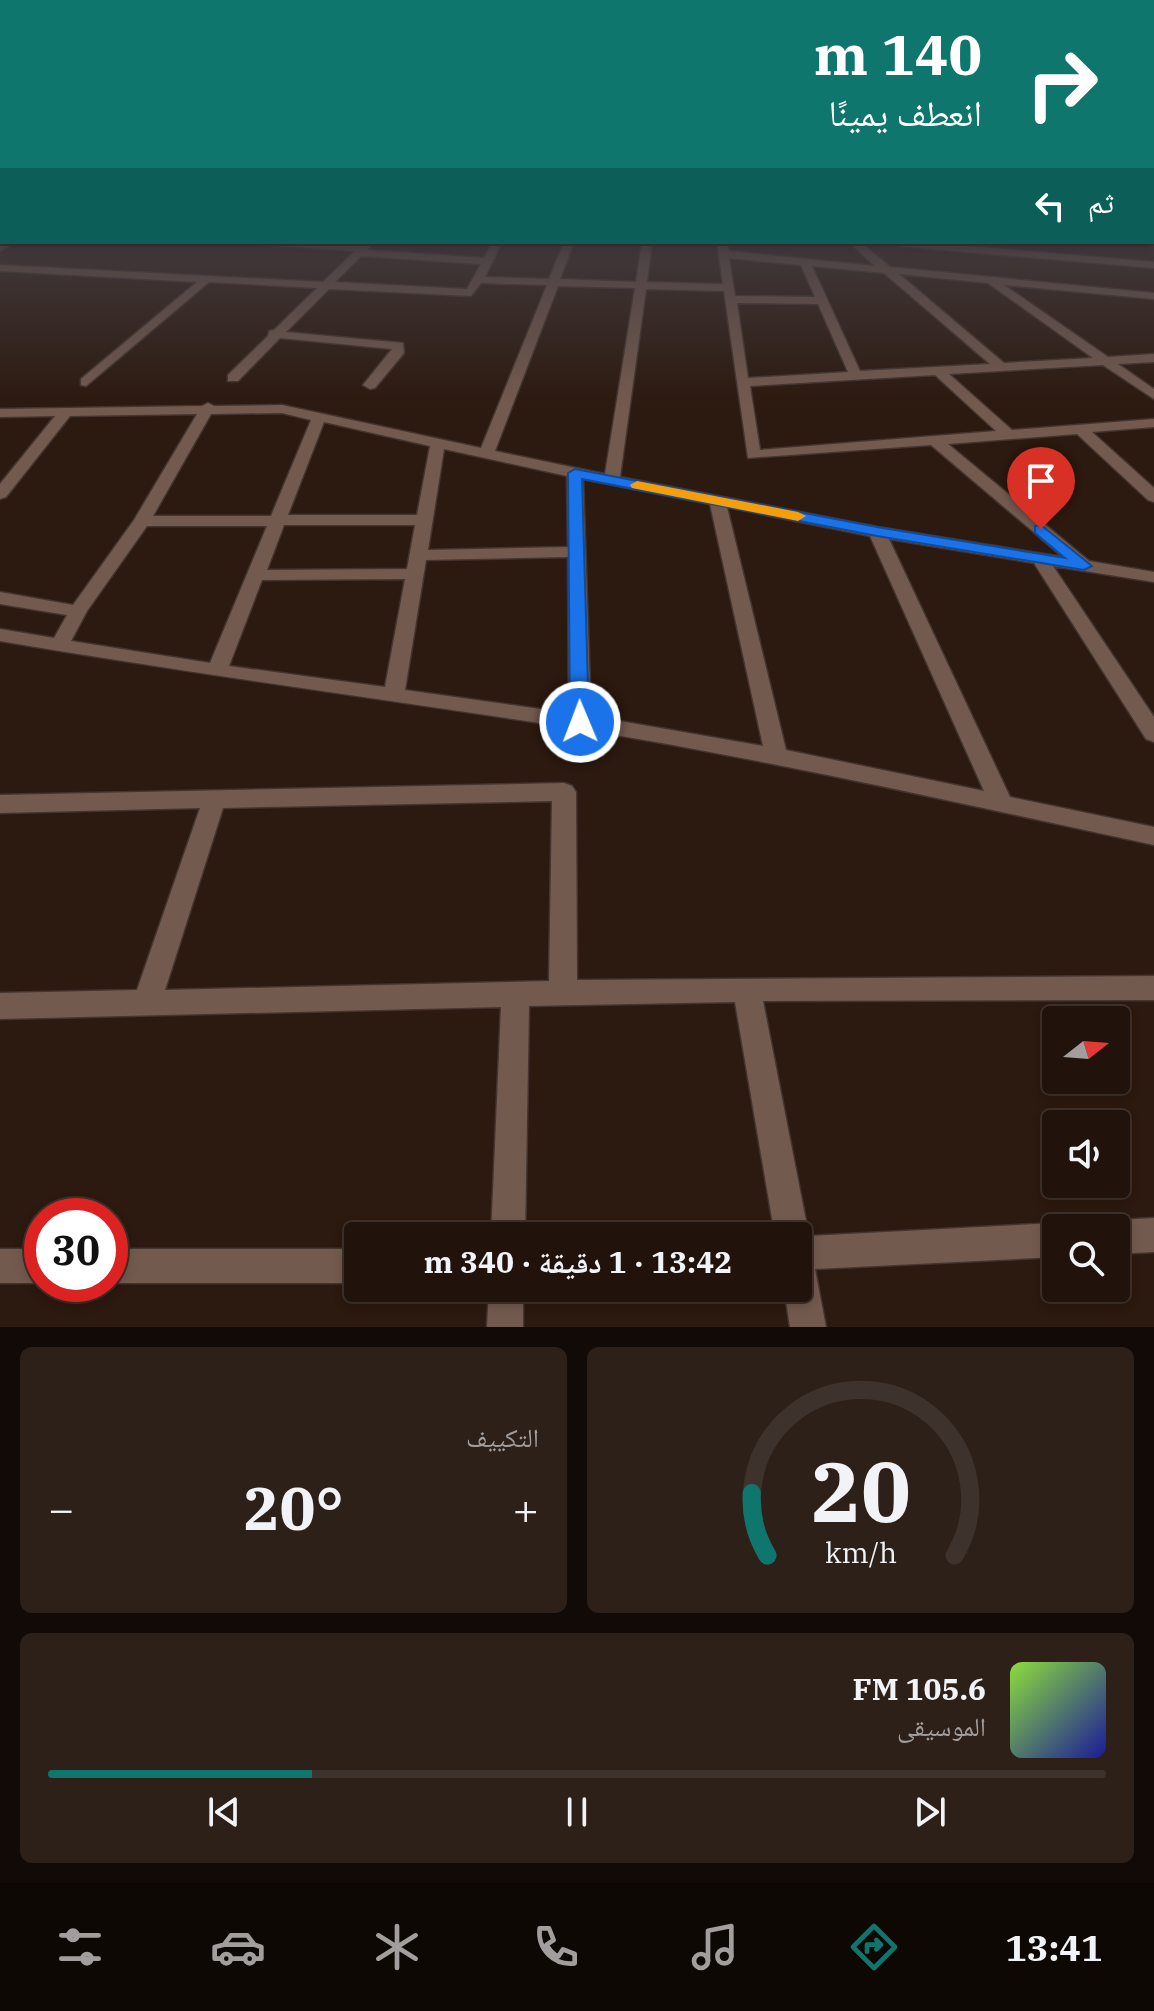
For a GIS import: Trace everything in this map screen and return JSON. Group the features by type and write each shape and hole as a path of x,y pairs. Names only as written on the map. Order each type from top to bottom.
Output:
{"street":[{"path":"86,382 203,282"},
{"path":"275,282 471,293 477,282"},
{"path":"233,378 273,334 331,282"},
{"path":"527,282 641,285 825,301"},
{"path":"612,480 641,282"},
{"path":"728,282 753,455 1154,423"},
{"path":"815,282 855,374"},
{"path":"900,282 1000,366"},
{"path":"993,282 1154,395"},
{"path":"1010,282 1154,296"},
{"path":"1070,282 1071,288"},
{"path":"487,453 554,283"},
{"path":"273,334 399,346 398,353 370,385"},
{"path":"744,382 1154,358"},
{"path":"937,370 1008,434"},
{"path":"60,644 78,611 142,521 208,407"},
{"path":"0,413 208,407 282,409 575,473 877,532 1154,577"},
{"path":"0,494 67,411"},
{"path":"217,671 319,417"},
{"path":"1079,428 1154,497"},
{"path":"933,439 1084,566"},
{"path":"394,693 438,443"},
{"path":"575,473 580,722"},
{"path":"717,501 776,756"},
{"path":"142,521 425,520"},
{"path":"877,532 1001,803"},
{"path":"420,555 576,552"},
{"path":"1040,559 1154,734"},
{"path":"256,575 416,574"},
{"path":"0,598 78,611"},
{"path":"0,635 217,671 394,693 580,722 776,756 1154,836"},
{"path":"0,804 564,792 563,992"},
{"path":"147,1003 214,800"},
{"path":"0,1006 747,989 1154,988"},
{"path":"747,989 789,1222"},
{"path":"508,1222 515,994"},
{"path":"1130,1236 1154,1235"},
{"path":"812,1252 1042,1241"},
{"path":"0,1266 24,1266"},
{"path":"128,1266 344,1266"},
{"path":"505,1327 506,1302"},
{"path":"804,1302 808,1327"}],"slow traffic":[{"path":"637,485 798,516"}],"route":[{"path":"580,722 575,473 877,532 1084,566 1041,529"}]}
